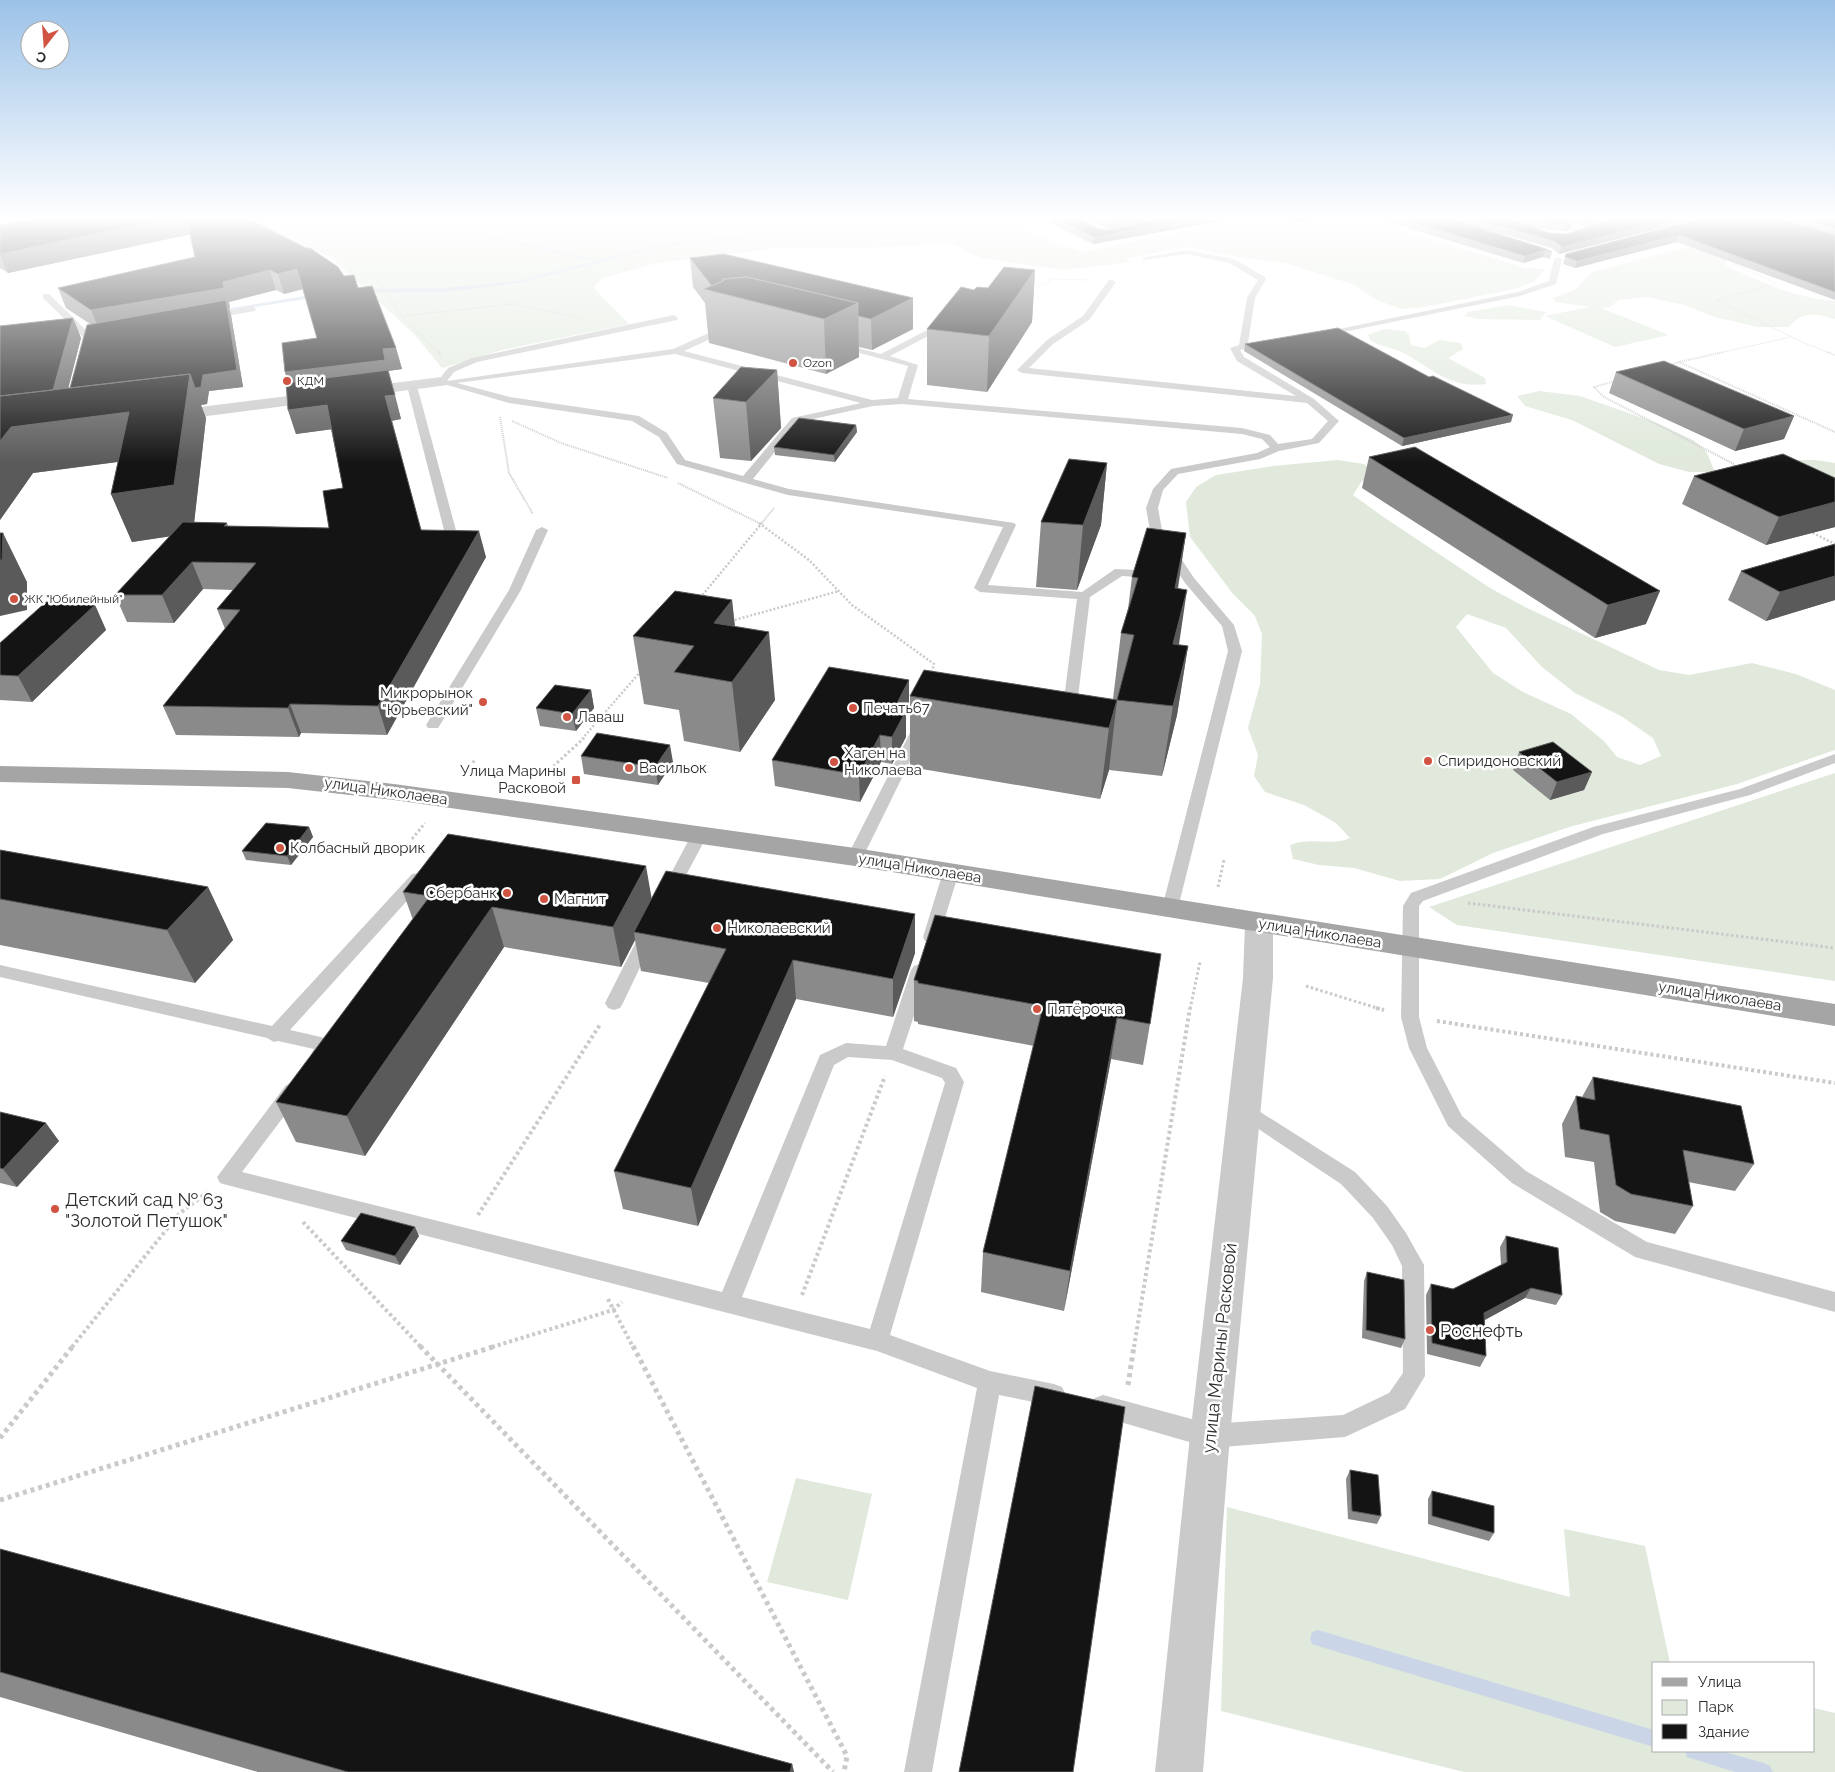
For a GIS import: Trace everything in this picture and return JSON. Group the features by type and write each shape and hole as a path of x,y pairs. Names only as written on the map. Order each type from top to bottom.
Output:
{"main road":[{"name":"улица Николаева","path":"0,774 122,775 316,782 855,857 1259,924 1835,1015"}],"street":[{"path":"154,417 442,382"},
{"name":"улица Марины Расковой","path":"1180,1772 1210,1436 1258,978 1259,924"}],"lane":[{"path":"49,299 93,336 81,364"},
{"path":"1100,299 1086,318 1050,342 1022,370 1311,401"},
{"path":"1243,347 1251,299"},
{"path":"1309,336 1496,299"},
{"path":"194,319 252,309"},
{"path":"442,382 445,374 455,367 612,330 674,318"},
{"path":"442,382 675,351 725,328 743,326"},
{"path":"882,357 931,331"},
{"path":"1170,908 1235,651 1228,625 1189,580 1156,530 1152,508 1158,489 1174,471 1260,456 1276,448 1315,442 1334,421 1311,401 1240,359 1234,348 1281,340"},
{"path":"826,343 913,365 902,400"},
{"path":"675,351 872,403"},
{"path":"442,382 509,400 635,418 663,435 681,462 788,492 1010,525 980,588 1084,596 1119,572 1144,572 1189,580"},
{"path":"412,386 451,534"},
{"path":"746,480 796,420 872,403 902,400 1242,430 1266,437 1276,448"},
{"path":"433,725 515,590 542,530"},
{"path":"1054,724 1069,714 1084,596"},
{"path":"855,857 929,709 924,695"},
{"path":"1835,758 1745,792 1598,830 1417,896 1411,906 1410,1017 1418,1048 1455,1121 1520,1178 1642,1250 1835,1302"},
{"path":"614,1003 700,834"},
{"path":"274,1035 430,866"},
{"path":"893,1053 951,872"},
{"path":"0,971 274,1035 327,1045 227,1177 728,1304 793,1318 877,1341 990,1382 1124,1410 1210,1436 1345,1426 1397,1401 1414,1376 1413,1264 1399,1239 1380,1212 1348,1178 1243,1109"},
{"path":"728,1304 827,1060 846,1050 893,1053 949,1073 955,1082 877,1341"},
{"path":"918,1772 990,1382"}],"path":[{"path":"390,299 402,316 455,367"},
{"path":"1722,299 1717,300 1792,337 1835,355"},
{"path":"402,316 513,304 578,317 612,330"},
{"path":"1670,365 1792,337"},
{"path":"1679,362 1835,432"},
{"path":"1622,379 1594,387 1604,397 1734,464 1732,472"},
{"path":"542,530 509,473 500,416 561,443 662,475 761,524 809,560 852,605 934,664 924,695"},
{"path":"699,599 788,492"},
{"path":"1807,531 1835,544"},
{"path":"723,624 839,591"},
{"path":"546,773 593,729 645,666"},
{"path":"463,774 475,760"},
{"path":"412,839 425,823"},
{"path":"1218,887 1224,860"},
{"path":"1417,896 1835,948"},
{"path":"1124,1410 1186,1033 1200,962"},
{"path":"1306,986 1410,1017 1835,1083"},
{"path":"464,1237 614,1003"},
{"path":"793,1318 893,1053"},
{"path":"0,1438 179,1214 227,1177"},
{"path":"270,1188 438,1365 833,1772"},
{"path":"592,1269 847,1756 844,1772"},
{"path":"0,1500 614,1310 643,1282"}],"green space":[{"path":"376,299 604,299 629,324 502,350 442,368 415,335"},
{"path":"1375,299 1466,299 1424,307 1401,309"},
{"path":"1554,299 1631,299 1619,300 1610,307 1601,308 1669,335 1615,347 1545,316 1589,307 1556,302"},
{"path":"1655,299 1819,299 1835,301 1835,319 1810,315 1799,318 1789,327 1758,327 1715,317 1684,305"},
{"path":"1507,305 1546,312 1540,320 1478,319 1465,316 1468,312"},
{"path":"1384,329 1405,331 1409,335 1411,345 1425,348 1439,340 1461,343 1463,349 1448,358 1485,378 1486,384 1472,385 1449,380 1411,357 1370,340 1368,335"},
{"path":"1539,391 1580,396 1657,423 1693,440 1706,451 1715,472 1689,472 1659,464 1572,420 1525,406 1517,396"},
{"path":"1338,460 1364,464 1377,476 1362,481 1353,495 1382,516 1490,588 1525,607 1659,670 1689,675 1752,663 1796,674 1835,690 1835,750 1737,784 1569,827 1493,853 1440,879 1400,881 1354,868 1319,865 1293,859 1290,845 1298,842 1335,842 1350,838 1336,823 1304,805 1265,792 1254,776 1258,755 1248,728 1260,684 1262,634 1255,616 1233,594 1190,537 1186,502 1196,487 1216,475 1273,466","holes":["1467,614 1506,628 1542,667 1575,693 1621,716 1653,738 1661,756 1640,765 1617,757 1604,741 1571,714 1523,692 1493,673 1456,627"]},
{"path":"1781,460 1815,460 1835,463 1835,508"},
{"path":"1835,773 1835,981 1457,925 1429,907"},
{"path":"796,1478 872,1494 848,1600 767,1582"},
{"path":"1227,1507 1570,1597 1564,1529 1645,1546 1670,1662 1652,1662 1652,1752 1815,1752 1815,1708 1835,1713 1835,1772 1464,1772 1221,1711"}],"building":[{"path":"74,299 159,299 91,310"},
{"path":"306,299 377,299 396,348 383,349 385,360 285,372 282,343 317,338"},
{"path":"743,299 840,299 858,303 824,319"},
{"path":"840,299 912,299 871,319 858,316 858,303"},
{"path":"952,299 1015,299 989,336 927,329"},
{"path":"226,300 237,370 203,375 201,387 195,388 190,374 70,388 87,325"},
{"path":"73,318 53,390 0,396 0,326"},
{"path":"1338,328 1429,377 1433,376 1513,415 1404,438 1245,344"},
{"path":"1664,361 1794,416 1744,429 1616,372"},
{"path":"741,367 777,370 746,402 713,398"},
{"path":"388,370 395,395 385,396 421,530 479,531 378,706 290,704 288,708 163,706 240,610 217,609 256,563 192,562 162,595 115,595 183,522 227,523 224,526 329,528 323,491 343,488 327,405 288,410 286,383"},
{"path":"190,374 174,485 111,494 129,412 11,427 0,441 0,396"},
{"path":"799,418 856,425 834,455 774,447"},
{"path":"1415,447 1660,591 1608,605 1369,457"},
{"path":"1783,454 1835,478 1835,502 1779,517 1694,476"},
{"path":"1069,459 1107,463 1083,525 1041,522"},
{"path":"1147,528 1186,533 1175,588 1187,590 1173,644 1188,646 1173,706 1117,700 1134,635 1121,633 1138,578 1132,577"},
{"path":"0,533 3,533 2,560 0,560"},
{"path":"1835,544 1835,576 1780,592 1741,571"},
{"path":"675,591 732,600 714,623 769,632 732,682 674,672 694,646 633,636"},
{"path":"46,602 95,605 18,676 0,675 0,643"},
{"name":"Хаген на Николаева","path":"829,667 909,680 894,709 906,711 892,737 880,735 859,775 772,760"},
{"path":"924,670 1117,700 1109,728 910,696"},
{"path":"555,685 591,690 572,714 536,708"},
{"path":"597,733 670,745 655,767 581,756"},
{"path":"1553,742 1592,772 1557,782 1519,752"},
{"path":"266,823 309,827 287,856 242,851"},
{"path":"448,834 646,866 613,927 492,907 347,1116 276,1102 430,896 403,892"},
{"path":"0,850 208,887 167,930 0,899"},
{"path":"666,871 915,914 893,979 793,960 691,1188 614,1171 726,949 634,932"},
{"path":"935,915 1161,954 1150,1024 1117,1018 1070,1271 983,1252 1043,1006 918,983 918,981 914,980"},
{"path":"1593,1077 1741,1106 1754,1164 1683,1150 1693,1206 1631,1194 1616,1185 1609,1135 1580,1129 1576,1096 1595,1100"},
{"path":"0,1112 46,1123 3,1169 0,1168"},
{"path":"361,1213 415,1227 395,1256 341,1241"},
{"path":"1506,1236 1558,1248 1562,1295 1531,1288 1484,1313 1486,1356 1432,1343 1431,1284 1453,1289 1507,1262"},
{"path":"1367,1272 1404,1280 1405,1339 1366,1330"},
{"path":"1035,1386 1125,1407 1073,1772 959,1772"},
{"path":"1350,1470 1378,1475 1381,1516 1352,1511"},
{"path":"1432,1491 1494,1506 1494,1533 1432,1516"},
{"path":"0,1549 792,1764 790,1772 348,1772 0,1672"}],"waterway":[{"path":"216,311 299,299"},
{"path":"1318,1638 1652,1738"},
{"path":"1696,1752 1764,1772"}],"place":[{"name":"Ozon","path":"793,363"},
{"name":"КДМ","path":"287,381"},
{"name":"ЖК \"Юбилейный\"","path":"14,599"},
{"name":"Микрорынок \"Юрьевский\"","path":"483,702"},
{"name":"Печать67","path":"853,708"},
{"name":"Лаваш","path":"567,717"},
{"name":"Спиридоновский","path":"1428,761"},
{"name":"Хаген на Николаева","path":"834,762"},
{"name":"Васильок","path":"629,768"},
{"name":"Улица Марины Расковой","path":"576,780"},
{"name":"Колбасный дворик","path":"280,848"},
{"name":"Сбербанк","path":"507,893"},
{"name":"Магнит","path":"544,899"},
{"name":"Николаевский","path":"717,928"},
{"name":"Пятёрочка","path":"1037,1009"},
{"name":"Детский сад № 63 \"Золотой Петушок\"","path":"55,1209"},
{"name":"Роснефть","path":"1430,1330"}]}
